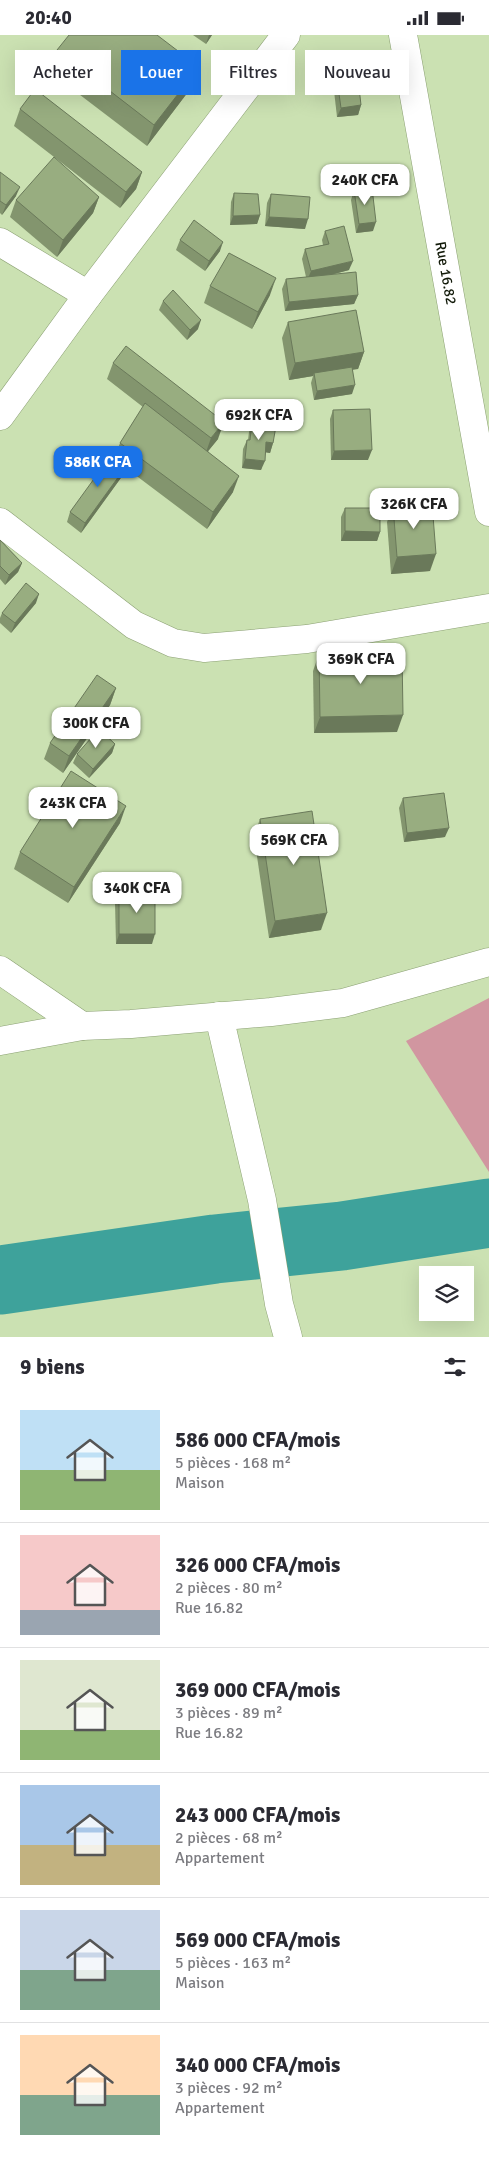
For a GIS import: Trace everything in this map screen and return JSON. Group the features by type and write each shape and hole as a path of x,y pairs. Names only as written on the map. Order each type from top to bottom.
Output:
{"street":[{"path":"0,416 88,295 286,35"},
{"name":"Rue 16.82","path":"403,35 489,511"},
{"path":"0,242 88,295"},
{"path":"0,522 134,625 173,643 204,648 298,640 489,608"},
{"path":"0,1041 82,1026 131,1024 344,1003 489,962"},
{"path":"0,969 82,1026"},
{"path":"219,1016 262,1200 279,1303 288,1337"}],"shaded area":[{"path":"489,998 489,1172 406,1041"}],"building":[{"path":"69,35 157,35 177,50 121,50 121,95 177,95 154,125 111,92 111,50 57,50"},
{"path":"30,95 43,95 142,172 126,192 20,109"},
{"path":"339,95 360,95 361,105 341,108"},
{"path":"54,157 99,197 63,240 16,200"},
{"path":"0,172 20,187 6,205 0,201"},
{"path":"372,188 376,222 359,224 354,190"},
{"path":"234,193 258,194 260,215 233,216"},
{"path":"271,194 310,197 308,219 269,217"},
{"path":"194,220 223,242 209,261 180,240"},
{"path":"344,226 353,261 311,271 305,249 329,244 325,231"},
{"path":"229,253 276,278 258,312 210,286"},
{"path":"356,272 358,295 289,302 286,279"},
{"path":"173,290 201,320 190,330 163,301"},
{"path":"356,310 364,352 295,363 288,322"},
{"path":"126,346 224,422 211,438 113,363"},
{"path":"352,367 355,385 317,391 314,373"},
{"path":"145,403 239,476 213,512 120,443"},
{"path":"370,409 372,450 334,451 333,410"},
{"path":"252,423 276,426 273,443 266,442 265,461 245,459 247,440 250,440"},
{"path":"112,454 127,465 85,523 70,512"},
{"path":"432,503 436,554 397,557 393,506"},
{"path":"345,508 380,508 380,532 345,531"},
{"path":"0,540 22,563 9,575 0,566"},
{"path":"26,583 39,594 15,623 2,613"},
{"path":"402,653 403,715 320,717 319,654"},
{"path":"97,675 116,688 69,756 50,743"},
{"path":"99,729 115,744 93,769 77,754"},
{"path":"71,771 126,806 74,887 20,852"},
{"path":"444,793 449,828 407,833 403,798"},
{"path":"312,811 327,913 275,921 260,819"},
{"path":"119,893 155,893 155,934 119,934"}],"waterway":[{"path":"0,1280 215,1249 342,1236 489,1213"}]}
